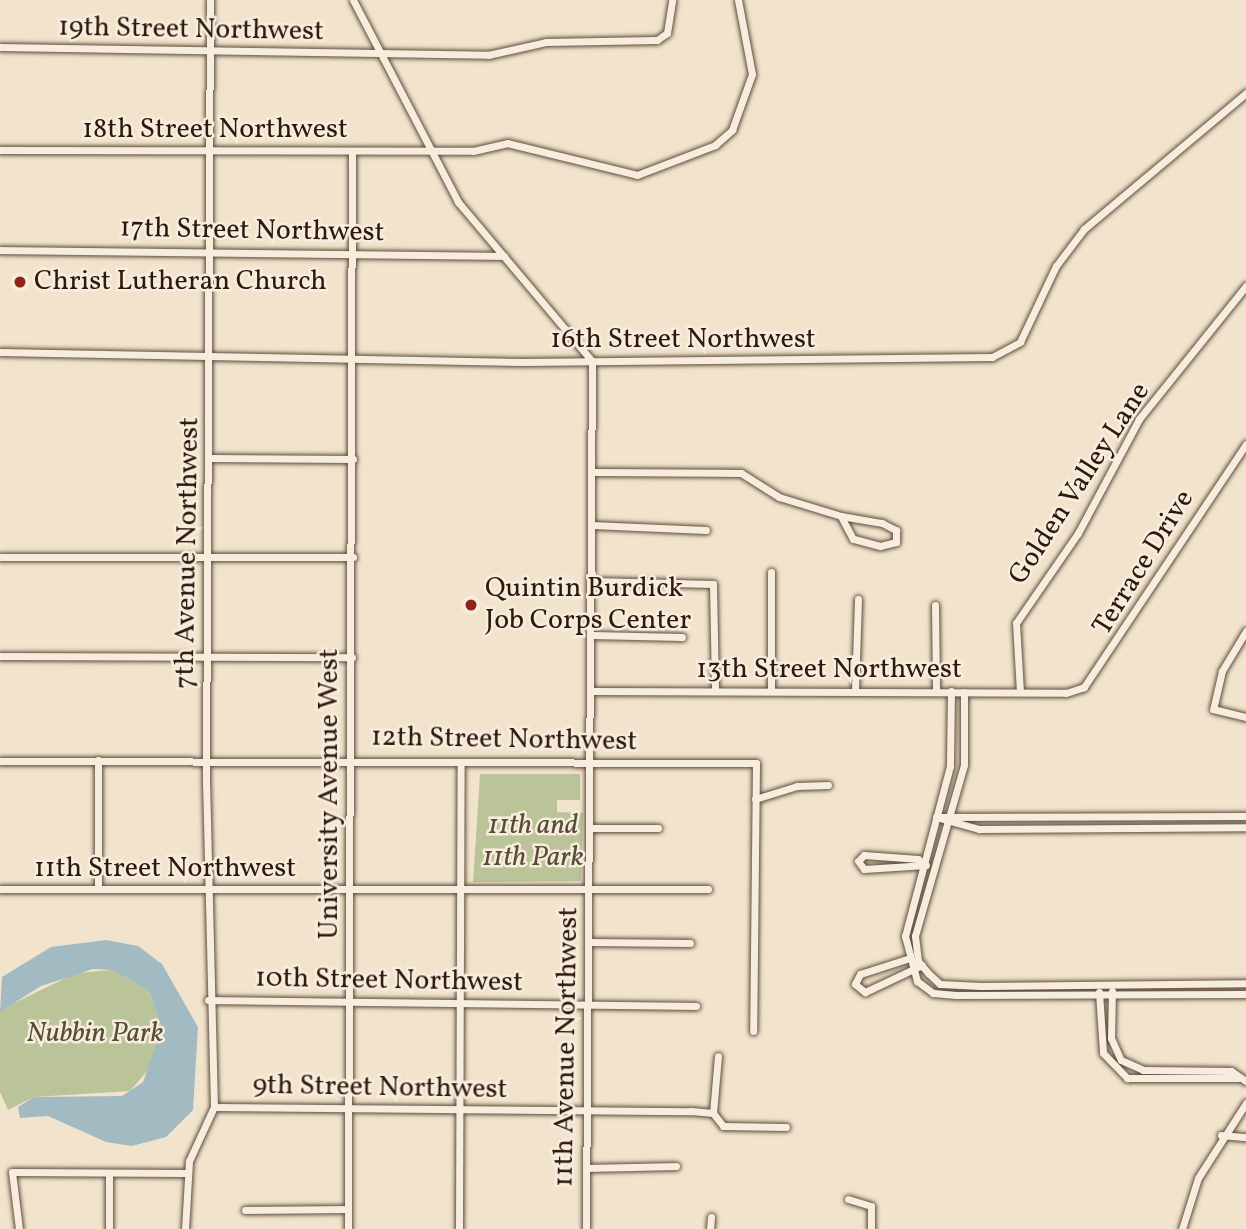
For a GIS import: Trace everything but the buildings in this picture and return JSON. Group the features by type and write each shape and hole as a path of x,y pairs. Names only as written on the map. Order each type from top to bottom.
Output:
{"street":[{"name":"7th Avenue Northwest","path":"210,0 212,356 206,760 208,1000 214,1107"},
{"path":"353,0 458,202 592,360"},
{"name":"19th Street Northwest","path":"0,47 488,55 546,42 657,40 667,33 672,0"},
{"name":"18th Street Northwest","path":"0,150 473,151 507,143 637,175 715,145 732,130 750,90 751,59 738,0"},
{"name":"16th Street Northwest","path":"0,352 355,360 863,361 1012,351 1084,229 1246,93"},
{"name":"University Avenue West","path":"348,1229 355,360 352,151"},
{"name":"17th Street Northwest","path":"0,250 504,257"},
{"name":"Golden Valley Lane","path":"1020,692 1016,623 1078,533 1139,419 1246,286"},
{"name":"11th Avenue Northwest","path":"586,1229 592,360"},
{"name":"Terrace Drive","path":"1066,693 1084,687 1106,662 1246,443"},
{"path":"210,458 353,459"},
{"path":"593,472 741,473 779,496 841,516 882,523 896,530 896,542 880,547 853,539 841,516"},
{"path":"592,525 706,530"},
{"path":"0,556 353,557"},
{"path":"771,572 771,690"},
{"path":"591,580 713,584 715,690"},
{"path":"855,690 858,599"},
{"path":"935,605 936,691"},
{"path":"1246,631 1214,691 1217,712 1246,717"},
{"path":"591,635 682,637"},
{"path":"0,656 352,657"},
{"name":"13th Street Northwest","path":"591,691 855,690 1066,693"},
{"path":"951,691 950,766 905,936 906,959 911,970 933,993 1246,994"},
{"path":"964,692 964,765 915,936 917,956 940,984 1246,983"},
{"name":"12th Street Northwest","path":"0,761 351,759 461,763 756,763 755,799"},
{"path":"98,890 99,760"},
{"path":"458,1229 462,1002 461,763"},
{"path":"753,1031 755,799 797,786 828,785"},
{"path":"936,817 951,813 1246,816"},
{"path":"936,817 948,824 1246,827"},
{"path":"590,828 659,828"},
{"path":"924,865 864,869 858,861 864,855 934,866"},
{"name":"11th Street Northwest","path":"0,889 708,889"},
{"path":"589,942 691,943"},
{"path":"917,956 860,974 855,984 865,992 922,965"},
{"path":"1099,984 1103,1053 1127,1077 1242,1079"},
{"path":"1111,984 1111,1038 1121,1060 1143,1070 1231,1071 1242,1079"},
{"name":"10th Street Northwest","path":"208,1000 696,1006"},
{"path":"713,1114 718,1056"},
{"path":"1182,1229 1198,1178 1221,1135 1246,1103"},
{"name":"9th Street Northwest","path":"186,1173 214,1107 713,1114 723,1126 786,1127"},
{"path":"1221,1135 1246,1137"},
{"path":"588,1168 676,1166"},
{"path":"19,1229 12,1172 186,1173 185,1229"},
{"path":"109,1173 109,1229"},
{"path":"848,1199 871,1206 872,1229"},
{"path":"245,1210 348,1209"},
{"path":"710,1229 711,1217"}],"green space":[{"name":"11th and 11th Park","path":"480,774 580,774 580,800 557,800 557,812 583,813 581,881 473,882"},
{"name":"Nubbin Park","path":"112,970 149,991 162,1029 154,1063 130,1091 34,1097 8,1110 0,1092 0,1010 76,973"}],"water":[{"path":"106,940 138,946 162,964 198,1027 193,1110 166,1137 132,1146 106,1142 48,1116 20,1118 18,1107 34,1097 122,1096 143,1082 162,1029 149,991 112,970 93,969 41,986 0,1012 2,977 51,947"}],"place":[{"name":"Christ Lutheran Church","path":"20,282"},
{"name":"Quintin Burdick Job Corps Center","path":"471,605"}]}
